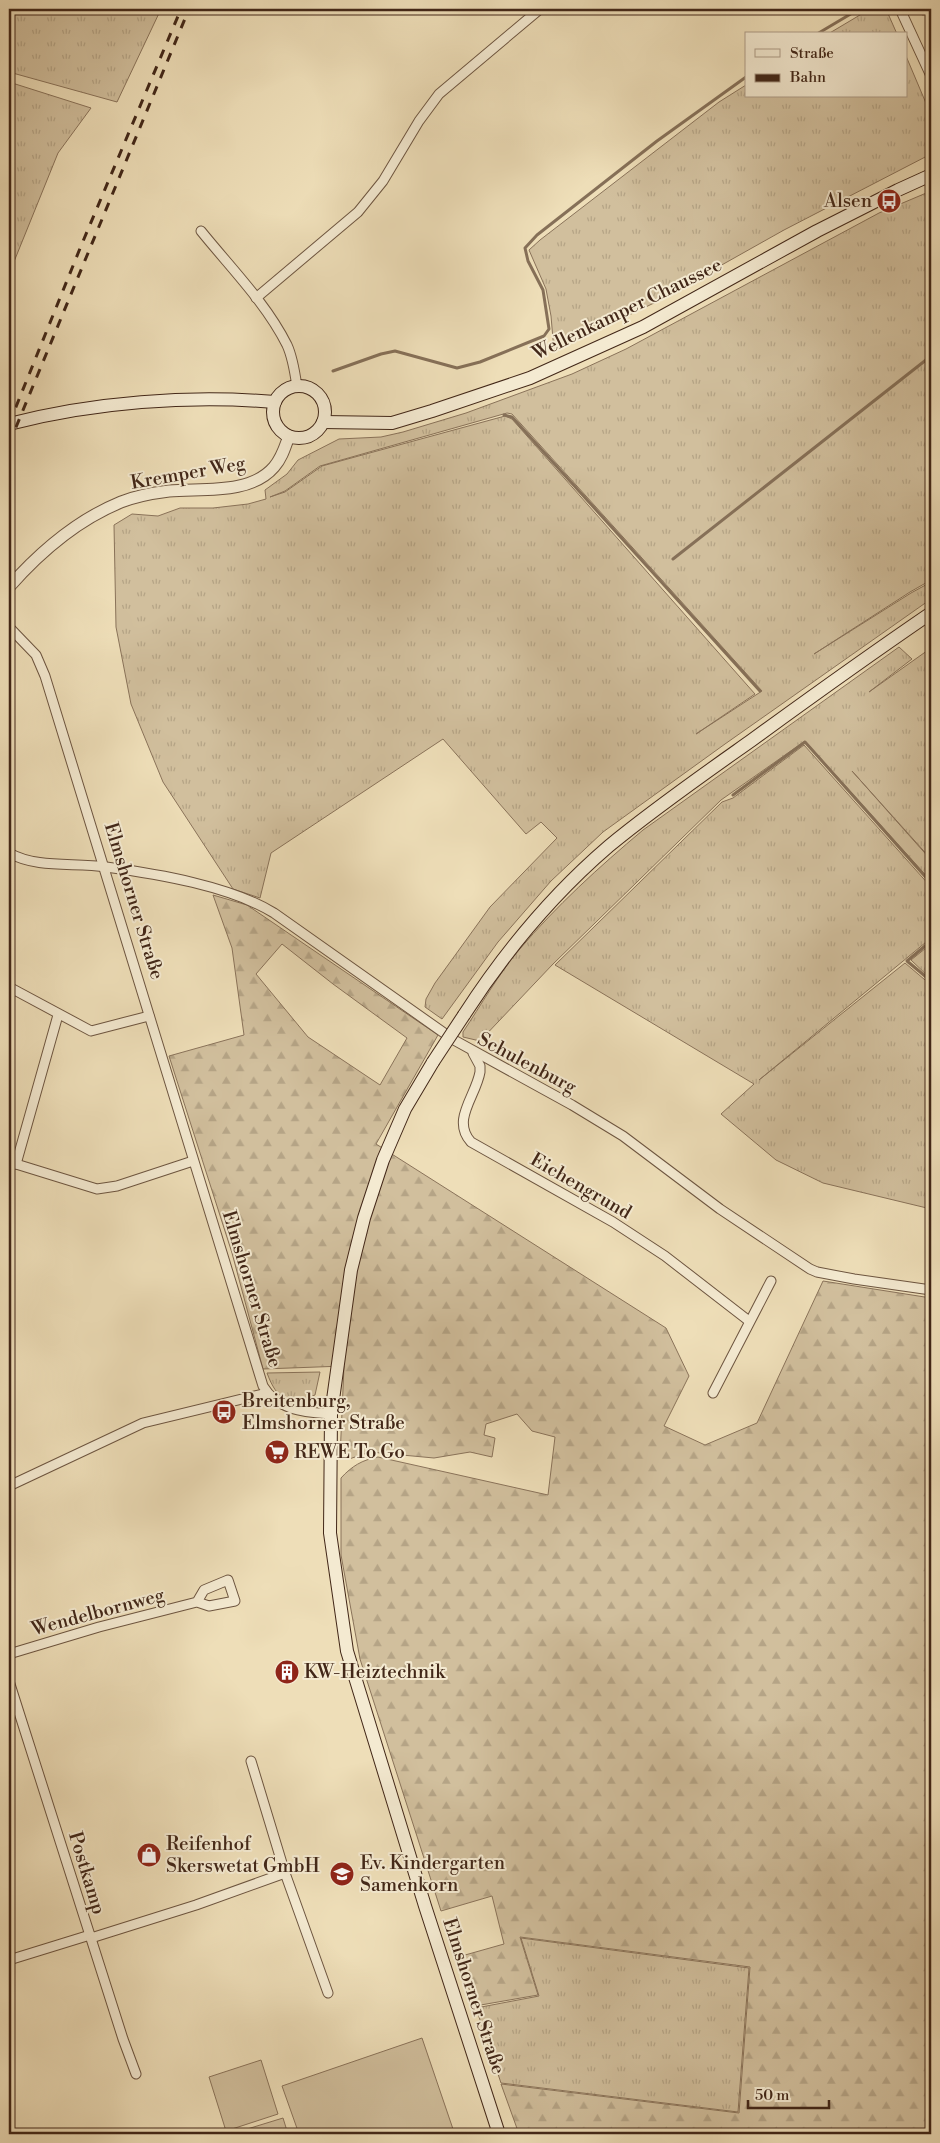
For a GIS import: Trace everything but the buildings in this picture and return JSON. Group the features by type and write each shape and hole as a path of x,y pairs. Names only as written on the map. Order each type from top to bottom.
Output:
{"main road":[{"name":"Wellenkamper Chaussee","path":"323,422 392,423 432,412 530,378 643,327 817,231 931,175"},
{"path":"297,386 311,389 319,395 325,408 323,422 317,431 308,437 297,438 289,436 279,429 274,421 275,402 284,391 297,386"},
{"path":"9,424 70,410 192,398 227,398 275,402"},
{"path":"331,1414 352,1270 364,1218 383,1160 405,1109 433,1062 518,940 560,894 608,847 661,805 865,658 931,613"},
{"name":"Elmshorner Straße","path":"331,1414 330,1533 347,1651 422,1897 499,2134"}],"street":[{"path":"256,298 358,212 383,181 419,121 439,94 540,9"},
{"path":"900,9 931,76"},
{"path":"200,231 256,298 287,346 297,386"},
{"name":"Kremper Weg","path":"9,587 30,563 45,550 91,518 121,502 152,494 230,487 250,483 274,468 280,459 289,436"},
{"name":"Elmshorner Straße","path":"9,627 29,646 40,665 105,867 263,1386 267,1393 288,1408 331,1414"},
{"name":"Schulenburg","path":"9,853 25,860 105,867 208,887 234,894 264,906 473,1052 616,1131 720,1209 810,1269 854,1279 931,1290"},
{"path":"9,988 91,1031 149,1016"},
{"path":"58,1015 13,1162 97,1189 117,1186 193,1161"},
{"name":"Eichengrund","path":"473,1052 480,1066 480,1072 462,1122 464,1131 471,1142 613,1222 665,1256 749,1321"},
{"path":"712,1393 771,1282"},
{"path":"9,1486 143,1423 267,1393"},
{"name":"Wendelbornweg","path":"9,1654 98,1627 197,1602"},
{"name":"Postkamp","path":"9,1681 90,1937 136,2074"},
{"path":"251,1761 286,1873 328,1993"},
{"path":"9,1960 196,1905 286,1873"}],"green space":[{"path":"9,9 161,9 117,102 9,72"},
{"path":"870,9 886,9 896,32 831,32"},
{"path":"908,61 931,115 931,154 784,230 654,303 554,351 551,316 546,289 529,250 719,102 745,86 745,98 908,98"},
{"path":"9,82 91,108 58,153 9,274"},
{"path":"931,191 931,580 814,654 931,582 931,599 603,832 551,881 498,942 442,1019 425,1007 426,999 435,983 490,907 557,838 541,822 526,834 443,739 271,853 260,898 233,889 163,782 131,704 116,627 114,525 132,514 158,516 180,508 213,508 248,504 266,499 265,490 287,474 298,460 339,439 381,437 403,432 466,413 572,374 626,349 879,213","holes":["507,413 512,414 762,691 696,734 755,694 512,419 505,416 322,466 285,492 270,497 285,491 320,466"]},
{"path":"899,647 912,659 869,692 931,648 931,859 852,771 931,860 931,881 805,741 721,800 553,964 480,1041 463,1037 463,1032 519,950 563,902 610,858 643,830"},
{"path":"804,745 931,887 931,938 759,1080 905,963 931,985 931,1209 823,1183 776,1160 721,1114 754,1084 555,965 722,802 733,798"},
{"path":"213,895 247,905 438,1035 376,1144 666,1328 689,1376 664,1426 705,1445 757,1423 823,1281 931,1298 931,2134 519,2134 501,2084 739,2113 750,1967 520,1937 538,1995 475,2006 458,1957 504,1944 492,1896 441,1911 360,1659 341,1555 341,1478 358,1464 378,1457 548,1495 555,1437 532,1431 517,1414 486,1424 484,1435 495,1438 492,1457 470,1452 434,1458 370,1452 349,1459 340,1458 344,1366 263,1369 232,1253 169,1056 244,1035 232,948","holes":["282,944 407,1038 380,1085 308,1037 256,974"]},
{"path":"931,944 931,979 911,960"},
{"path":"320,1372 315,1395 298,1400 291,1400 279,1395 267,1373"},
{"path":"521,1938 749,1968 738,2112 501,2083 476,2008 539,1996"},
{"path":"422,2038 454,2132 446,2134 299,2134 282,2086"},
{"path":"261,2060 278,2114 226,2131 209,2077"},
{"path":"283,2118 288,2134 231,2134"}],"waterway":[{"path":"820,32 859,9"},
{"path":"920,9 923,14"},
{"path":"333,371 395,351 457,368 480,362 544,336 549,329 543,290 528,261 525,248 537,235 657,141 745,78"},
{"path":"673,559 931,356"},
{"path":"504,415 512,417 760,691"},
{"path":"733,795 805,742 931,883"},
{"path":"931,941 907,961 931,981"}],"railway":[{"path":"9,424 81,246 181,9"},
{"path":"9,444 189,9"}],"place":[{"name":"Alsen","path":"889,201"},
{"name":"Breitenburg, Elmshorner Straße","path":"224,1412"},
{"name":"REWE To Go","path":"277,1452"},
{"name":"KW-Heiztechnik","path":"287,1672"},
{"name":"Reifenhof Skerswetat GmbH","path":"149,1855"},
{"name":"Ev. Kindergarten Samenkorn","path":"342,1874"}]}
